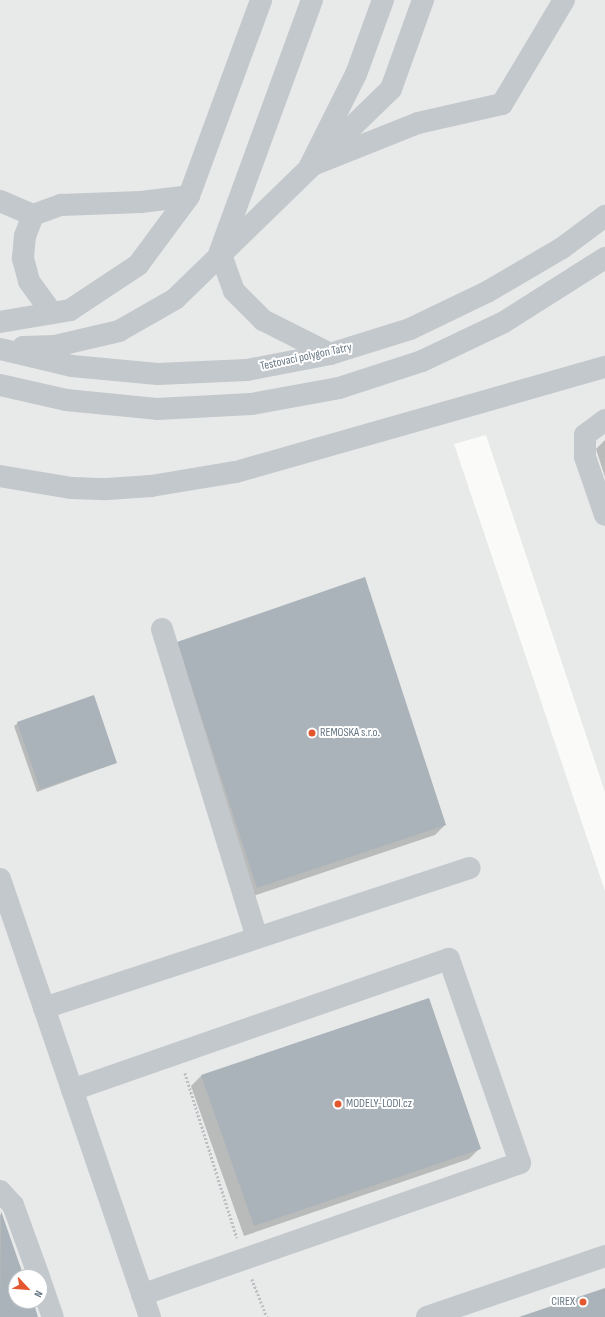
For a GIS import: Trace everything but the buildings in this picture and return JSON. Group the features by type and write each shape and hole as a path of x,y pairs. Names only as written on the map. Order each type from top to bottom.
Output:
{"street":[{"path":"0,322 70,310 138,265 189,196 260,0"},
{"path":"312,0 220,252 234,291 263,320 330,354"},
{"path":"310,166 356,74 383,0"},
{"path":"0,348 55,346 119,331 175,299 220,252 391,89 423,0"},
{"path":"310,166 418,123 502,104 564,0"},
{"path":"0,201 33,215 61,205 141,202 189,196"},
{"path":"562,248 605,201"},
{"path":"33,215 25,236 23,258 29,281 52,313"},
{"name":"Testovací polygon Tatry","path":"0,348 72,366 158,374 247,370 330,354 410,329 487,292 562,248 605,216"},
{"path":"0,385 66,400 157,409 251,404 338,388 422,361 504,322 605,258"},
{"path":"0,476 72,488 107,489 151,486 236,472 605,367"},
{"path":"605,420 585,435 585,457 605,515"},
{"path":"162,629 257,938"},
{"path":"44,1008 470,868"},
{"path":"0,879 150,1317"},
{"path":"72,1090 449,959 520,1163 142,1295"},
{"path":"0,1191 13,1205 36,1269"},
{"path":"427,1317 605,1256"},
{"path":"48,1303 53,1317"}],"path":[{"path":"178,1053 239,1243"},
{"path":"249,1271 266,1317"}],"shaded area":[{"path":"0,0 605,0 605,792 486,435 454,444 605,891 605,1317 0,1317"}],"place":[{"name":"REMOSKA s.r.o.","path":"312,733"},
{"name":"MODELY-LODI.cz","path":"338,1104"},
{"name":"CIREX","path":"583,1302"}]}
